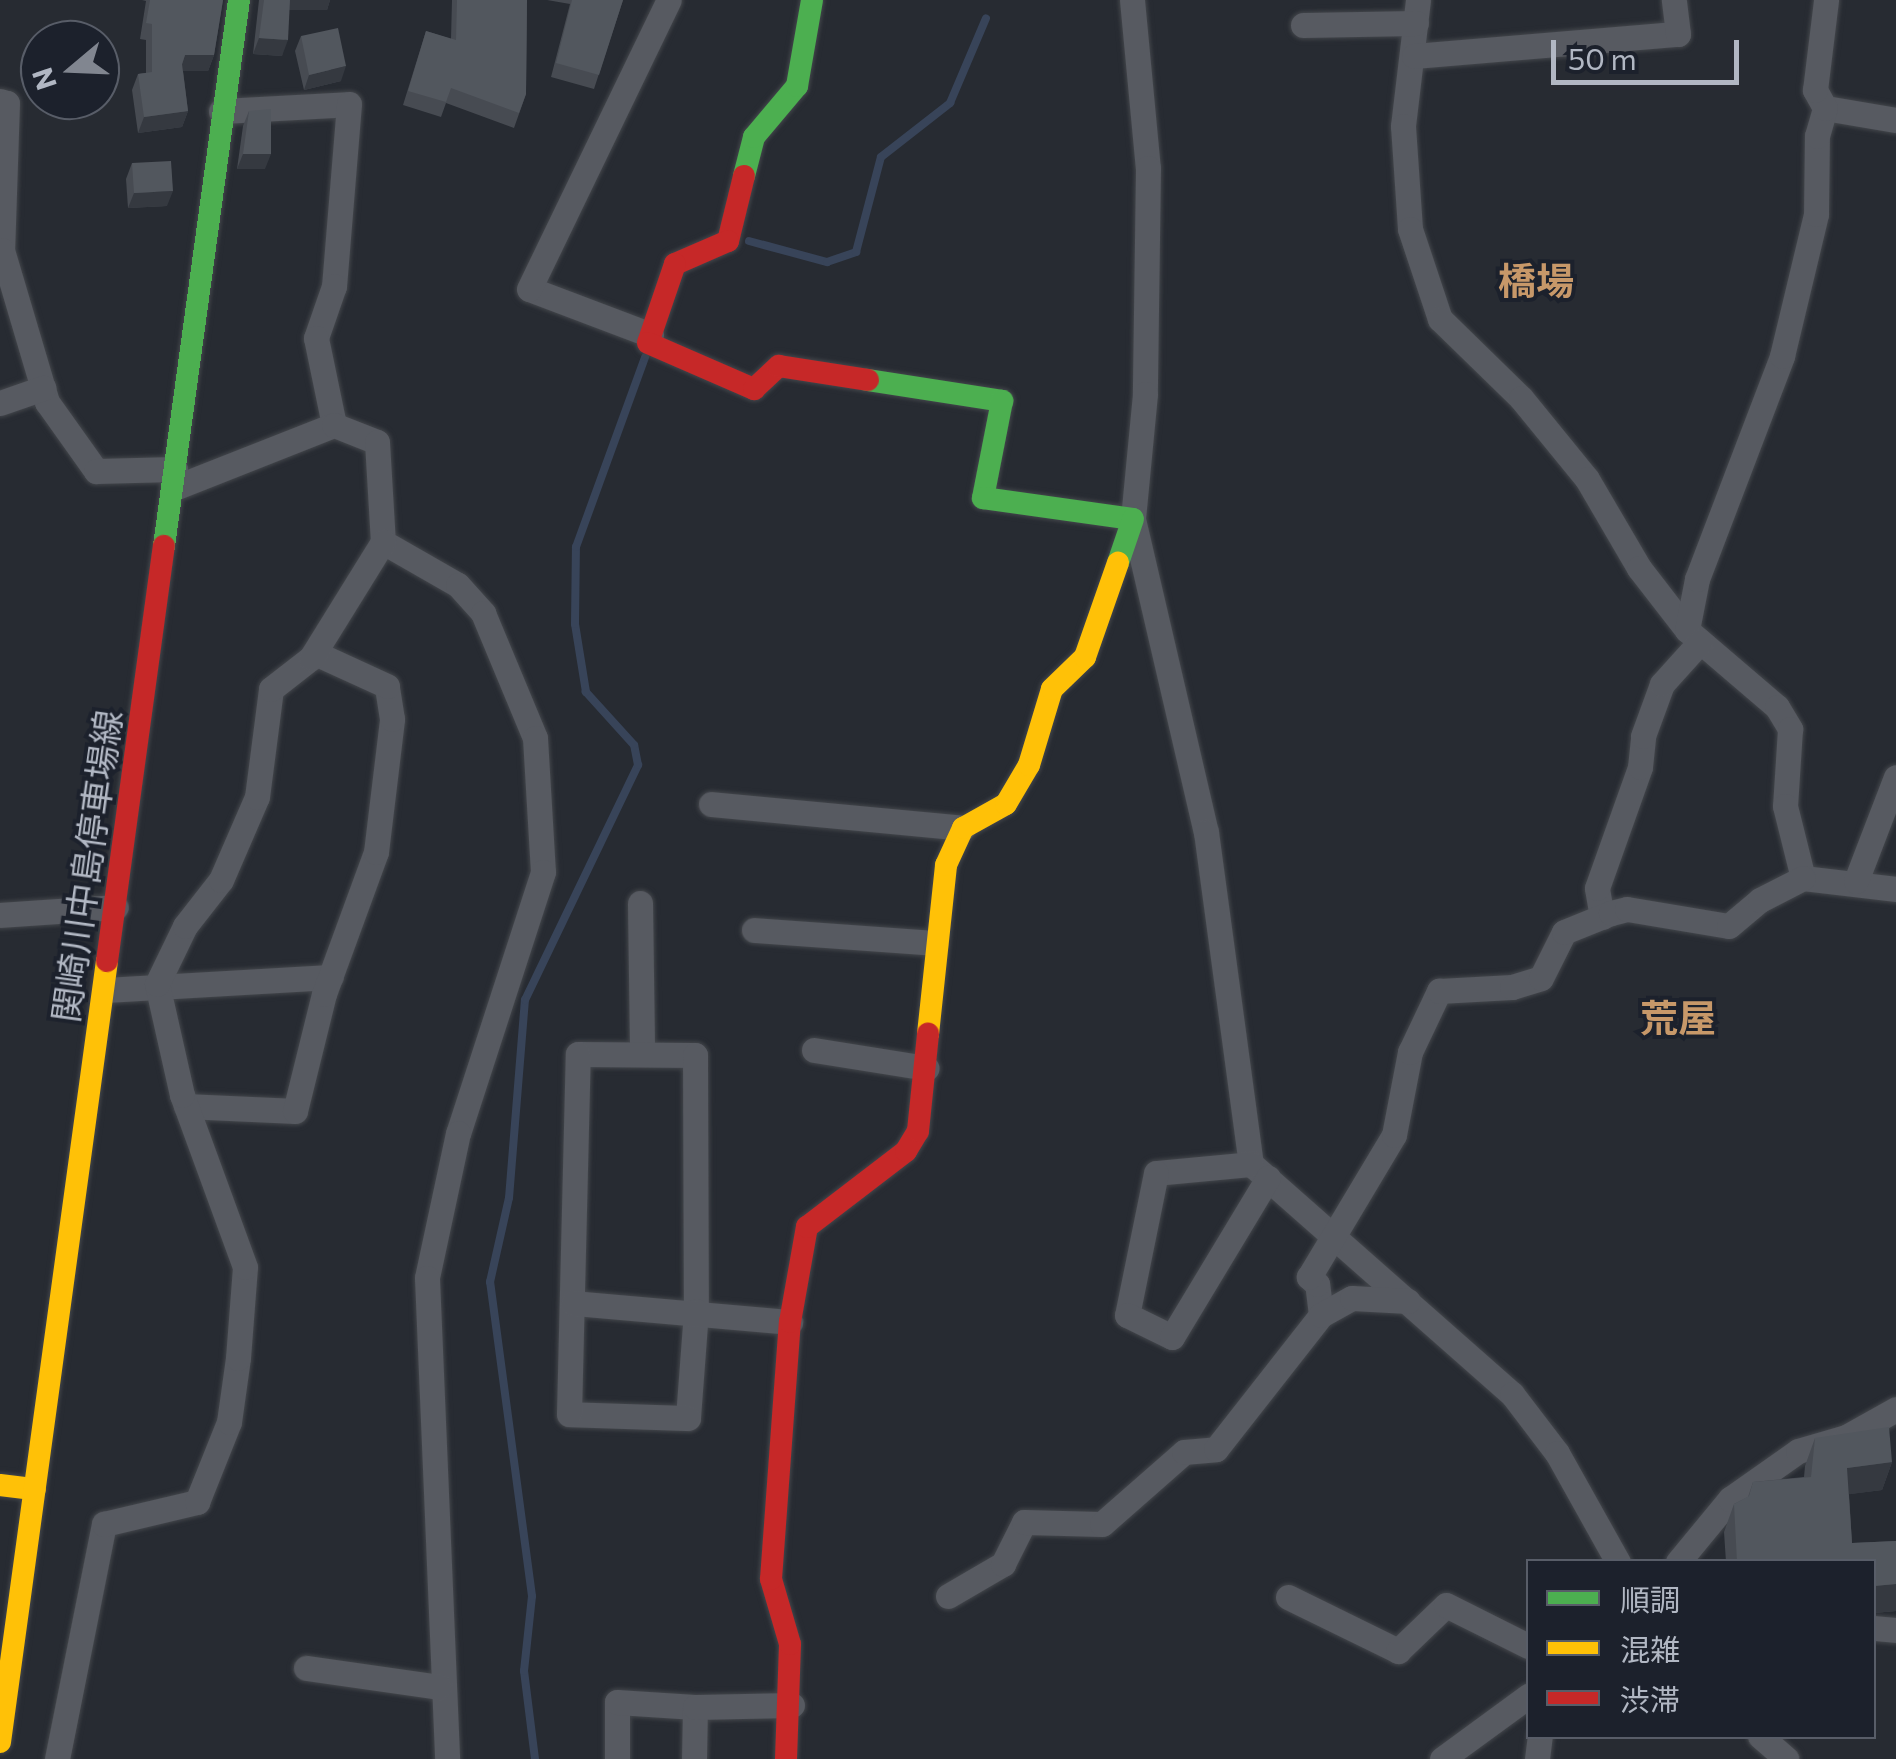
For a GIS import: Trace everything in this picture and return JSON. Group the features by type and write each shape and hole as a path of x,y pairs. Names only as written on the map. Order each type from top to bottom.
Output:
{"street":[{"name":"関崎川中島停車場線","path":"0,1742 239,0"},
{"path":"651,335 529,289 669,0"},
{"path":"812,0 797,86 754,137 728,241 675,264 648,343 754,389 779,366 1002,402 983,498 1133,520"},
{"path":"711,804 963,828 1006,804 1029,765 1052,689 1085,657 1133,520 1145,394 1148,168 1132,0"},
{"path":"1414,56 1527,52 1678,34 1674,0"},
{"path":"1602,917 1596,888 1640,767 1643,736 1662,684 1693,636 1697,579 1782,356 1816,214 1817,136 1825,108 1815,90 1826,0"},
{"path":"1303,25 1417,11 1403,126 1410,230 1440,319 1521,398 1586,479 1639,568 1693,636 1744,674 1790,729 1785,806 1804,878"},
{"path":"0,101 7,103 2,250 43,388 96,471 175,479 334,425 378,442 383,542 315,653 271,689 258,798 221,880 185,926 158,984 186,1106 245,1267 229,1422 197,1502 104,1524 57,1759"},
{"path":"221,111 349,104 334,286 316,338 334,425"},
{"path":"1825,108 1896,120"},
{"path":"0,404 43,388"},
{"path":"1133,520 1206,832 1260,1171 1172,1336 1127,1316 1156,1174 1260,1171 1512,1394 1557,1454 1616,1559"},
{"path":"383,542 458,585 483,613 536,738 543,872 458,1132 427,1278 439,1687 447,1759"},
{"path":"186,1106 295,1111 330,976 376,852 392,719 386,686 315,653"},
{"path":"1856,881 1896,777"},
{"path":"786,1759 792,1705 790,1644 771,1579 790,1322 806,1227 906,1151 918,1131 946,865 963,828"},
{"path":"1321,1315 1318,1284 1309,1277 1394,1135 1410,1052 1439,990 1512,987 1542,978 1564,932 1627,910 1729,926 1760,900 1804,878 1856,881 1896,890"},
{"path":"640,904 642,1053"},
{"path":"0,915 116,906"},
{"path":"754,930 936,943"},
{"path":"104,990 330,976"},
{"path":"814,1050 927,1068"},
{"path":"578,1054 695,1054 696,1311 688,1418 569,1414 573,1303 578,1054"},
{"path":"948,1596 1003,1564 1024,1522 1102,1524 1184,1452 1216,1449 1321,1315 1352,1298 1408,1301"},
{"path":"573,1303 790,1322"},
{"path":"1680,1559 1730,1499 1770,1470 1798,1451 1846,1437 1896,1409"},
{"path":"0,1485 35,1489"},
{"path":"1288,1597 1398,1650 1446,1605 1526,1645"},
{"path":"306,1668 439,1687"},
{"path":"1442,1759 1526,1697"},
{"path":"617,1759 617,1702 792,1705"},
{"path":"694,1759 695,1706"},
{"path":"1763,1739 1786,1759"}],"building":[{"path":"150,0 223,0 214,55 185,55 182,64 188,111 144,117 138,74 152,72 152,24 146,23"},
{"path":"264,0 290,0 288,40 259,38"},
{"path":"457,0 527,0 526,94 519,113 451,88 446,102 408,91 426,31 456,40"},
{"path":"572,0 623,0 599,75 556,63"},
{"path":"338,28 346,66 309,75 301,36"},
{"path":"271,109 271,154 243,154 249,111"},
{"path":"171,161 173,191 134,193 132,163"},
{"path":"1889,1427 1892,1462 1847,1468 1852,1543 1896,1541 1896,1584 1876,1586 1876,1559 1737,1559 1734,1504 1749,1496 1753,1482 1811,1477 1815,1438"}],"waterway":[{"path":"749,241 827,262 856,252 881,157 950,103 986,18"},
{"path":"535,1759 524,1671 532,1596 490,1282 509,1198 525,1000 638,765 634,745 586,692 575,624 576,547 645,357"}],"traffic: fast":[{"path":"164,546 239,0"},
{"path":"744,176 754,137 797,86 812,0"},
{"path":"868,380 1002,401 983,498 1133,519 1118,563"}],"traffic: slow":[{"path":"928,1034 946,865 963,828 1006,804 1029,765 1052,689 1085,657 1118,563"},
{"path":"0,1742 107,961"},
{"path":"0,1485 35,1489"}],"traffic: jam":[{"path":"744,176 728,241 675,264 648,343 754,389 779,366 868,380"},
{"path":"107,961 164,546"},
{"path":"786,1759 790,1644 771,1579 790,1322 807,1227 906,1151 918,1131 928,1034"}],"district":[{"name":"橋場","path":"1536,280"},
{"name":"荒屋","path":"1678,1017"}]}
